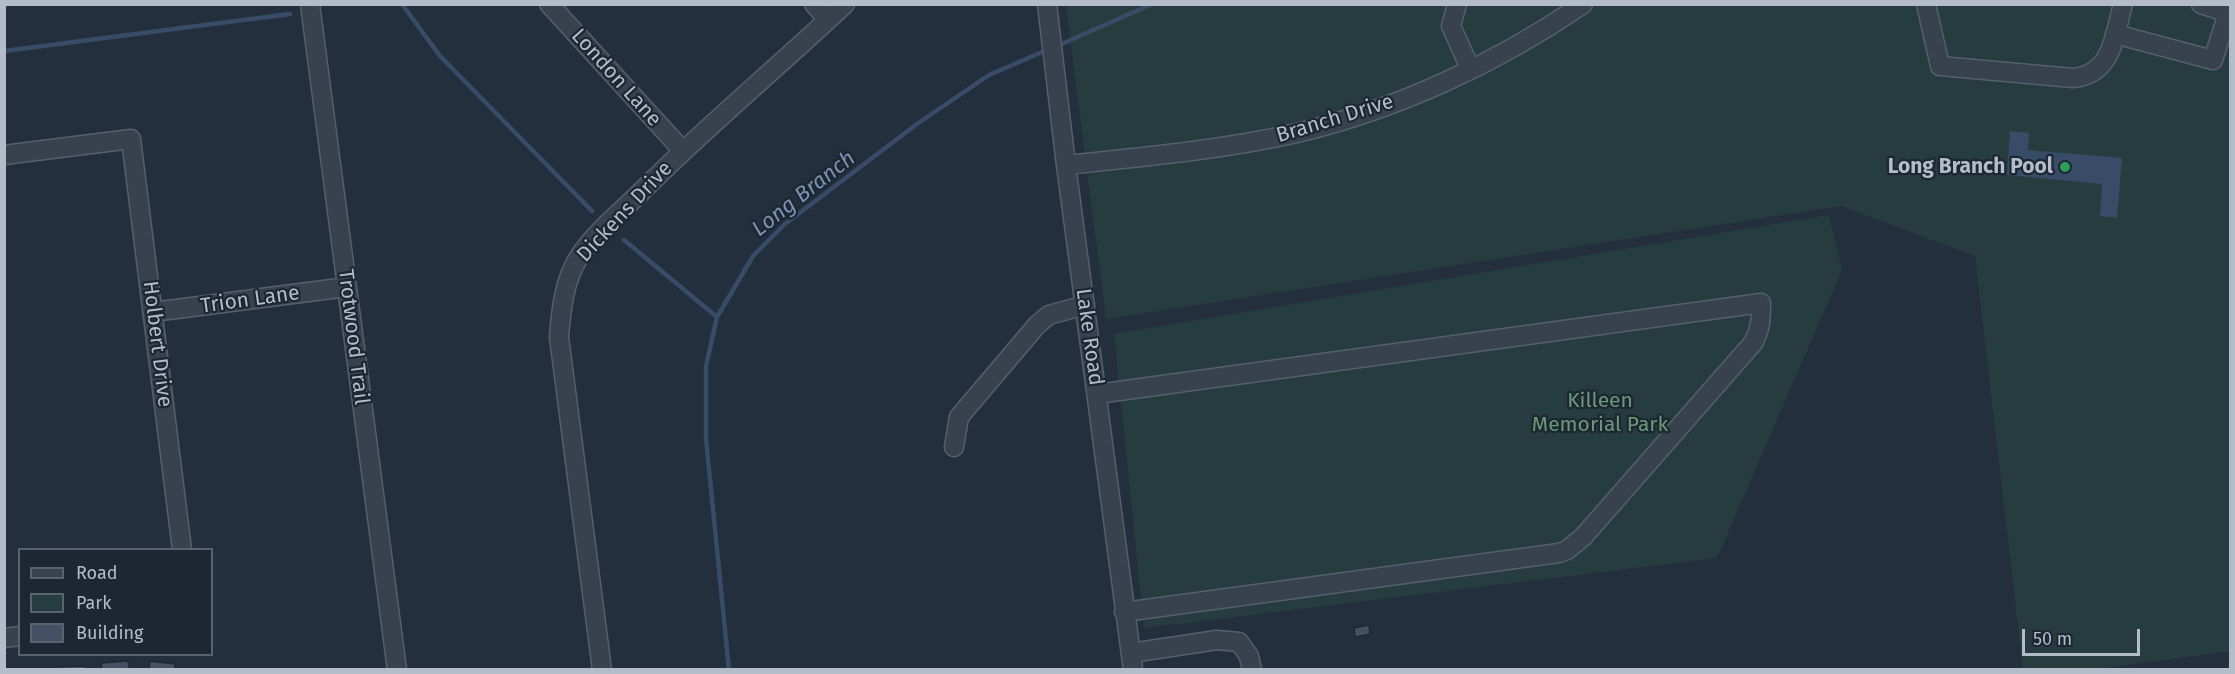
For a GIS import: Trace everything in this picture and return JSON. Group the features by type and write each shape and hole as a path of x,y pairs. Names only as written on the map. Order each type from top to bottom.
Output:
{"street":[{"name":"Trotwood Trail","path":"310,4 397,669"},
{"name":"London Lane","path":"549,4 683,151"},
{"path":"814,4 828,20"},
{"name":"Dickens Drive","path":"602,669 559,337 562,308 570,276 578,257 595,237 683,151 845,4"},
{"path":"1457,4 1451,26 1470,69"},
{"name":"Branch Drive","path":"1066,165 1213,148 1298,132 1387,105 1470,69 1520,44 1583,4"},
{"path":"1926,4 1940,66 2073,78 2095,72 2104,64 2123,4"},
{"path":"2115,34 2213,60 2228,13 2201,4"},
{"name":"Lake Road","path":"1048,13 1132,661"},
{"name":"Holbert Drive","path":"4,155 131,138 182,548"},
{"name":"Trion Lane","path":"153,312 347,287"},
{"path":"1097,394 1761,303 1759,332 1753,343 1583,537 1567,550 1559,553 1124,612"},
{"path":"954,447 959,417 1037,325 1049,315 1085,305"},
{"path":"1132,661 1217,640 1239,642 1249,656 1252,669"}],"green space":[{"path":"1066,5 2230,5 2230,651 2098,669 2023,669 1975,256 1841,206 1106,319"},
{"name":"Killeen Memorial Park","path":"1829,215 1842,270 1717,558 1144,628 1114,334"}],"water":[{"name":"Long Branch Pool","path":"2010,131 2029,133 2028,150 2122,158 2117,218 2100,216 2102,184 2007,175"}],"building":[{"path":"1369,625 1370,634 1355,637 1354,628"},
{"path":"128,661 129,670 102,670 101,663"},
{"path":"150,661 175,664 175,670 149,670"},
{"path":"85,666 85,670 57,670 56,667"}],"waterway":[{"path":"402,4 440,56 592,211"},
{"name":"Long Branch","path":"1057,46 1152,4"},
{"path":"4,51 290,14"},
{"name":"Long Branch","path":"729,670 706,439 706,366 717,317 753,256 785,224 917,124 989,75 1047,50"},
{"path":"624,240 717,317"}],"place":[{"name":"Long Branch Pool","path":"2065,167"}]}
